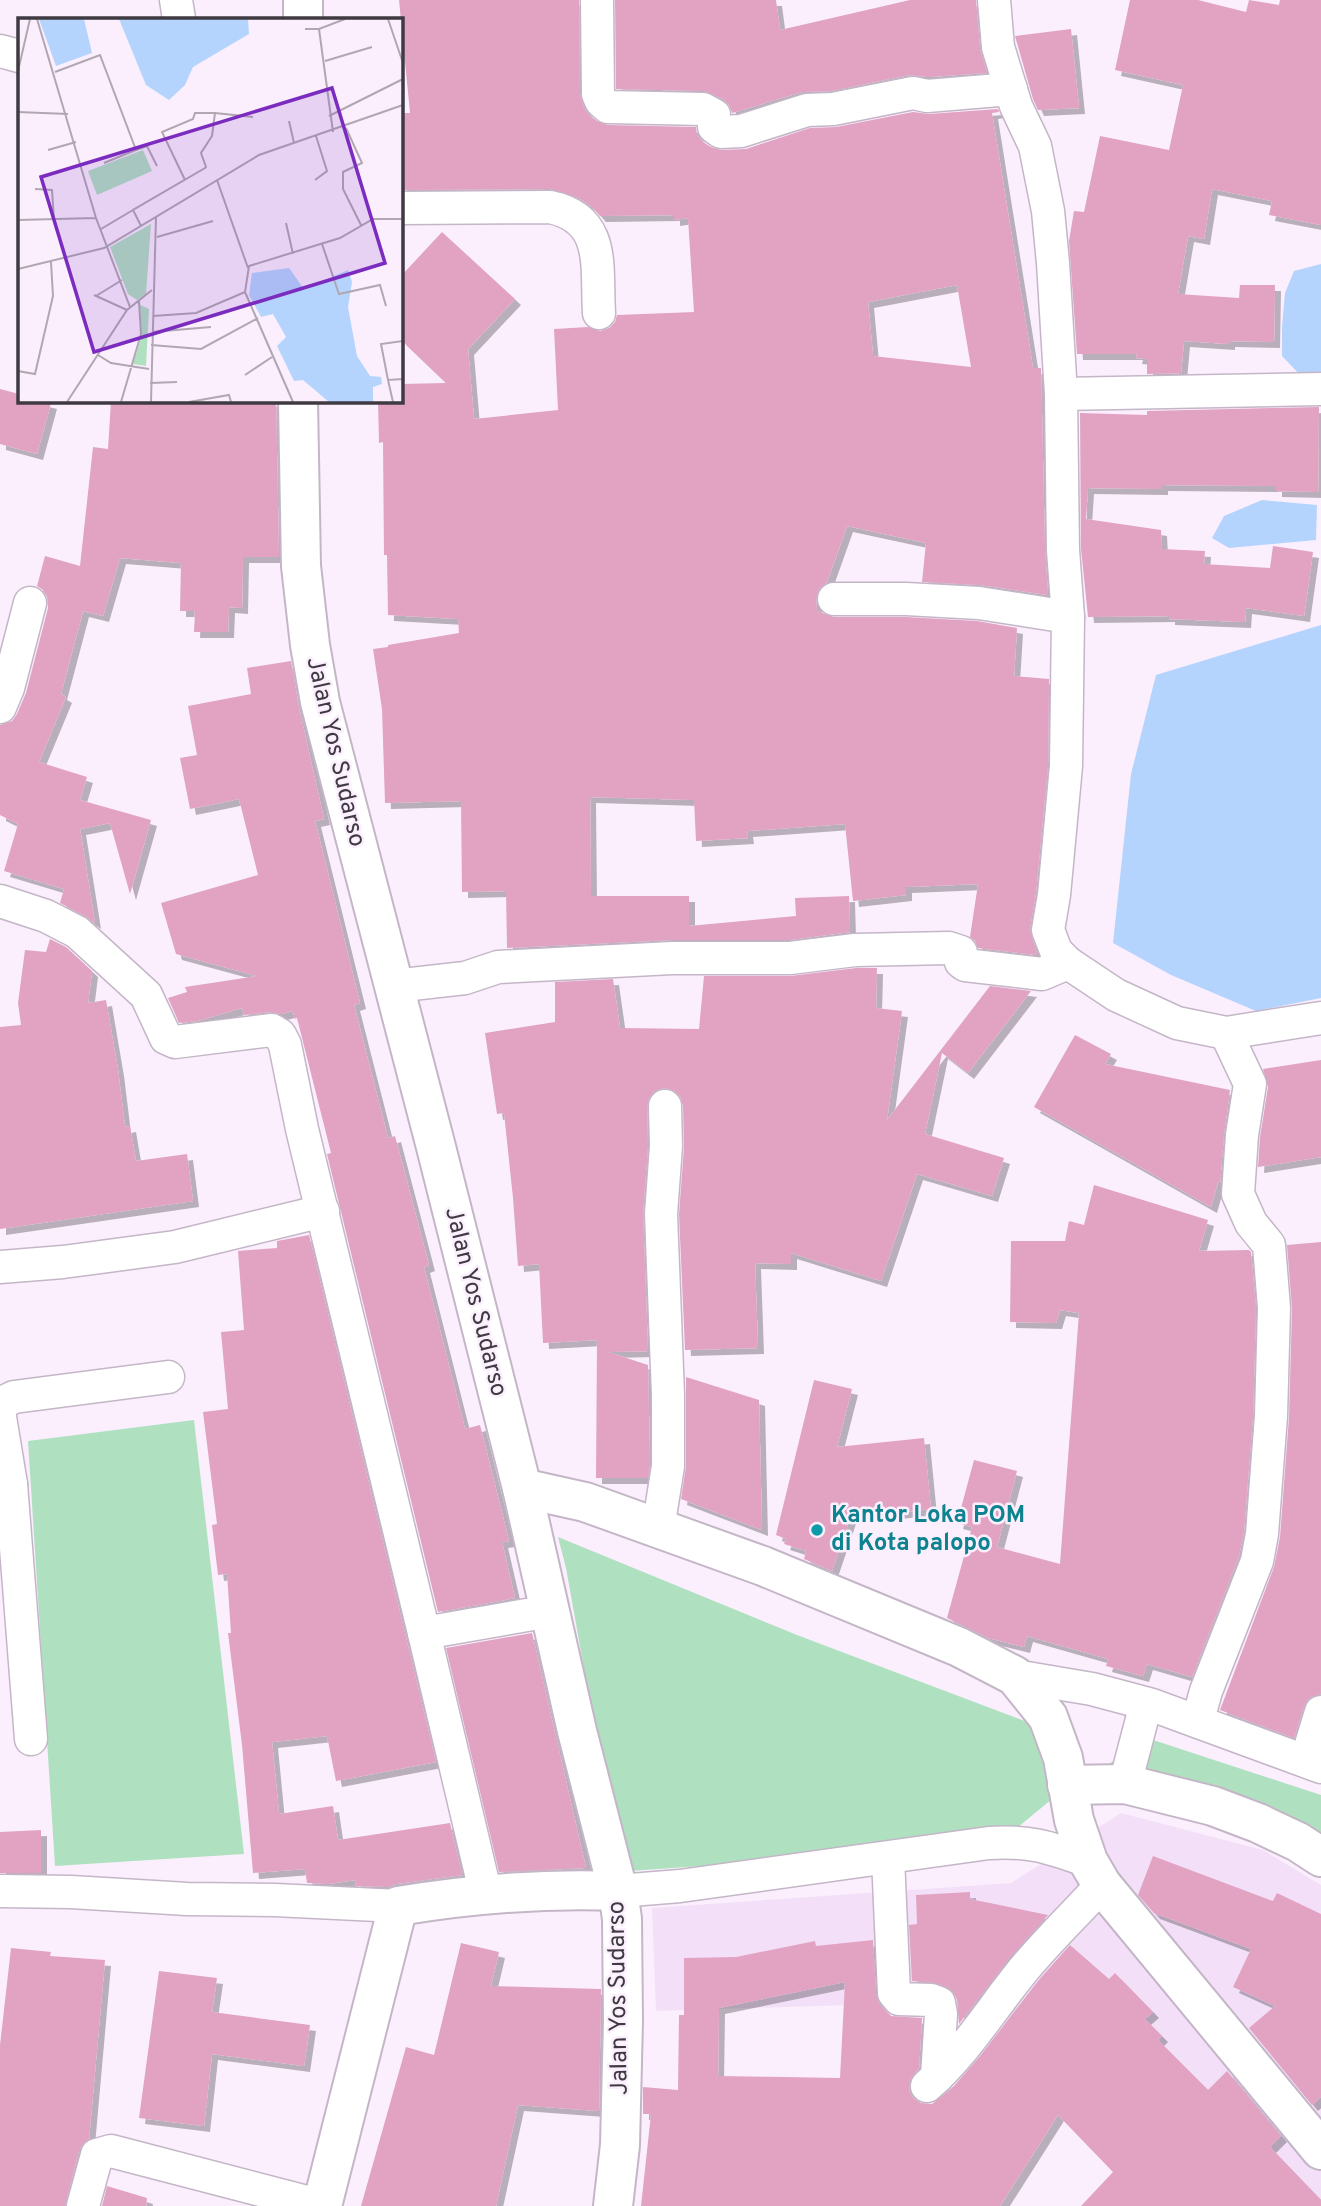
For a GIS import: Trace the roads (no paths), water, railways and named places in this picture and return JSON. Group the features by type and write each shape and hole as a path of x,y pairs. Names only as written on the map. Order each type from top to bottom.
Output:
{"street":[{"path":"176,0 179,18"},
{"path":"303,0 303,18"},
{"path":"597,0 598,94 601,101 608,107 702,109 714,115 715,127 721,132 741,131 807,110 833,109 914,93 928,96 1011,89"},
{"path":"994,0 998,47 1016,106 1035,146 1048,211 1061,394 1063,550 1068,617 1066,766 1054,895 1048,930 1056,951 1068,963 1116,995 1177,1023 1226,1033 1321,1018"},
{"path":"0,51 18,56"},
{"path":"402,208 550,207 566,210 583,222 594,241 599,313"},
{"path":"1061,394 1310,389"},
{"name":"Jalan Yos Sudarso","path":"298,402 301,566 320,702 522,1488 577,1731 618,1891 622,1919 623,2021 620,2145 613,2206"},
{"path":"834,599 979,603 1068,617"},
{"path":"0,707 8,688 30,603"},
{"path":"0,901 46,916 77,932 146,995 169,1040 175,1042 272,1030 280,1035 285,1045 302,1129 486,1895"},
{"path":"394,986 465,978 498,967 672,958 790,958 855,950 949,948 961,952 961,962 965,965 1042,974 1068,963"},
{"path":"1198,1720 1206,1691 1256,1561 1262,1534 1271,1416 1275,1308 1269,1245 1251,1223 1238,1194 1242,1135 1250,1084 1226,1033"},
{"path":"658,1528 668,1466 661,1214 666,1146 665,1106"},
{"path":"0,1267 63,1262 175,1247 323,1211"},
{"path":"0,1409 6,1401 14,1397 168,1377"},
{"path":"0,1417 31,1738"},
{"path":"522,1488 584,1502 763,1566 959,1647 1015,1676 1092,1689 1146,1704 1198,1720 1313,1764 1321,1713"},
{"path":"424,1633 550,1611"},
{"path":"1015,1676 1048,1717 1063,1758 1074,1820 1095,1873 1321,2150"},
{"path":"1125,1784 1146,1704"},
{"path":"1067,1785 1125,1784 1213,1806 1258,1823 1298,1842 1321,1857"},
{"path":"0,1891 398,1906 448,1898 568,1889 618,1891 680,1886 936,1849 1014,1841 1046,1846 1095,1873"},
{"path":"888,1858 894,1993 899,1999 932,2000 939,2003 941,2014 932,2082 1024,1969 1095,1873"},
{"path":"83,2206 97,2155 111,2151 322,2206 398,1906"}],"water":[{"path":"1321,264 1321,392 1282,356 1282,327 1285,293 1294,271"},
{"path":"1262,500 1317,505 1316,540 1229,548 1212,538 1224,516"},
{"path":"1321,625 1321,998 1256,1011 1171,975 1113,943 1131,774 1156,675"}],"place":[{"name":"Kantor Loka POM di Kota palopo","path":"817,1530"}]}
